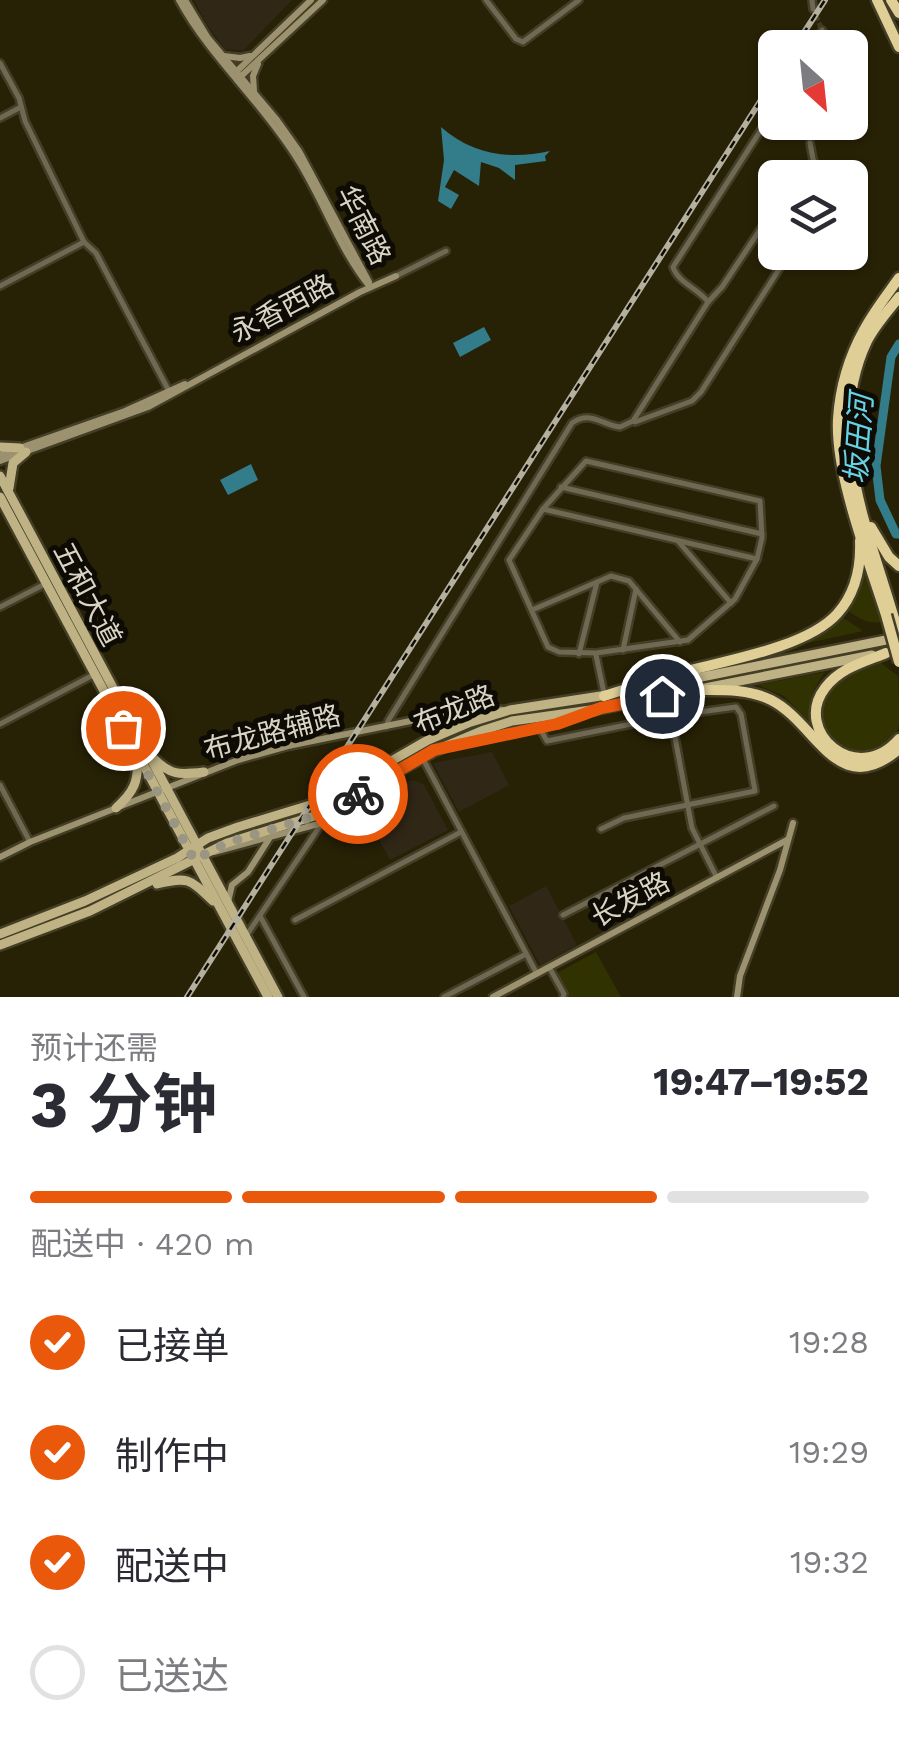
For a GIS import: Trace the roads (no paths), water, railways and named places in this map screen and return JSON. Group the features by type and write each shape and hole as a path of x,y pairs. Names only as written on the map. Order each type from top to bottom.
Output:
{"highway":[{"path":"877,0 899,33"},
{"path":"877,0 899,47"},
{"path":"891,0 899,12"},
{"path":"899,281 869,338 850,393 848,423 853,474 899,662"},
{"path":"894,295 866,326 856,346 842,390 838,422 840,453 860,530 899,636"},
{"path":"879,323 899,309"},
{"path":"863,513 899,566"},
{"path":"603,702 666,676 779,646 814,631 840,610 851,592 859,566 860,530"},
{"path":"886,653 845,669 834,679 820,698 818,720 827,742 854,759 880,755 899,739"},
{"path":"693,690 746,691 776,702 834,759 846,763 876,764 899,749"}],"main road":[{"name":"华南路","path":"182,0 294,154 370,287"},
{"name":"华南路","path":"182,0 204,42 257,96 308,165 370,287"},
{"path":"236,76 323,0"},
{"path":"257,96 253,81 258,56 308,2"},
{"path":"222,56 258,56"},
{"name":"永香西路","path":"0,458 138,412 396,276"},
{"path":"0,447 23,450"},
{"path":"3,498 11,468 23,450"},
{"name":"五和大道","path":"0,476 3,498 224,905 268,997"},
{"name":"布龙路","path":"0,934 195,853 315,816 470,734 512,721 899,636"},
{"name":"布龙路","path":"0,945 135,889 238,827 320,802 428,740 468,723 510,710 693,690 899,650"},
{"path":"434,750 557,724 603,702"},
{"name":"布龙路辅路","path":"0,857 204,772 272,750 479,708 510,710"},
{"path":"116,808 135,786 141,752 172,773 204,772"},
{"path":"195,853 269,839 322,823 367,789"},
{"path":"738,997 740,976 780,870 793,823"},
{"path":"135,889 188,880 224,905 232,885 248,872 269,839"},
{"name":"长发路","path":"493,997 788,840"},
{"name":"五和大道","path":"224,905 246,936 278,997"}],"street":[{"path":"486,0 522,42 579,0"},
{"path":"812,0 814,9"},
{"path":"0,62 84,242 96,252 170,393"},
{"path":"0,118 21,107"},
{"path":"708,302 676,276 673,268 758,133"},
{"path":"810,143 813,160"},
{"path":"628,425 758,232"},
{"path":"0,286 84,242"},
{"path":"396,276 446,251"},
{"path":"386,727 572,423 588,416 612,426 628,425 692,401 779,270"},
{"path":"586,462 760,501 762,546 731,604 688,640 596,653 559,652 548,647 510,560 561,487 586,462"},
{"path":"561,487 762,534"},
{"path":"543,510 756,559"},
{"path":"678,541 731,604"},
{"path":"532,610 610,576 629,581 680,642"},
{"path":"0,607 50,582"},
{"path":"579,654 596,582"},
{"path":"623,650 636,590"},
{"path":"596,653 603,702"},
{"path":"0,724 98,672"},
{"path":"539,727 547,741 671,716 736,707 741,714 755,791 624,818 600,829"},
{"path":"671,716 692,828 717,878"},
{"path":"422,757 536,974"},
{"path":"0,785 30,842"},
{"path":"563,915 774,806"},
{"path":"246,936 322,823"},
{"path":"295,920 462,832"},
{"path":"260,915 304,997"},
{"path":"444,997 526,954"},
{"path":"550,967 563,997"}],"water":[{"path":"441,127 466,144 492,153 550,151 546,161 515,165 515,180 499,168 481,162 479,186 454,170 445,187 459,195 451,209 438,201 444,160"},
{"path":"484,327 491,340 460,357 453,343"},
{"path":"251,464 258,480 228,495 220,480"}],"waterway":[{"name":"坂田河","path":"899,344 891,357 876,466 880,500 899,534"}],"tunnel":[{"path":"813,9 822,30"}],"railway":[{"path":"806,30 825,0"},
{"path":"187,997 758,105"}]}
